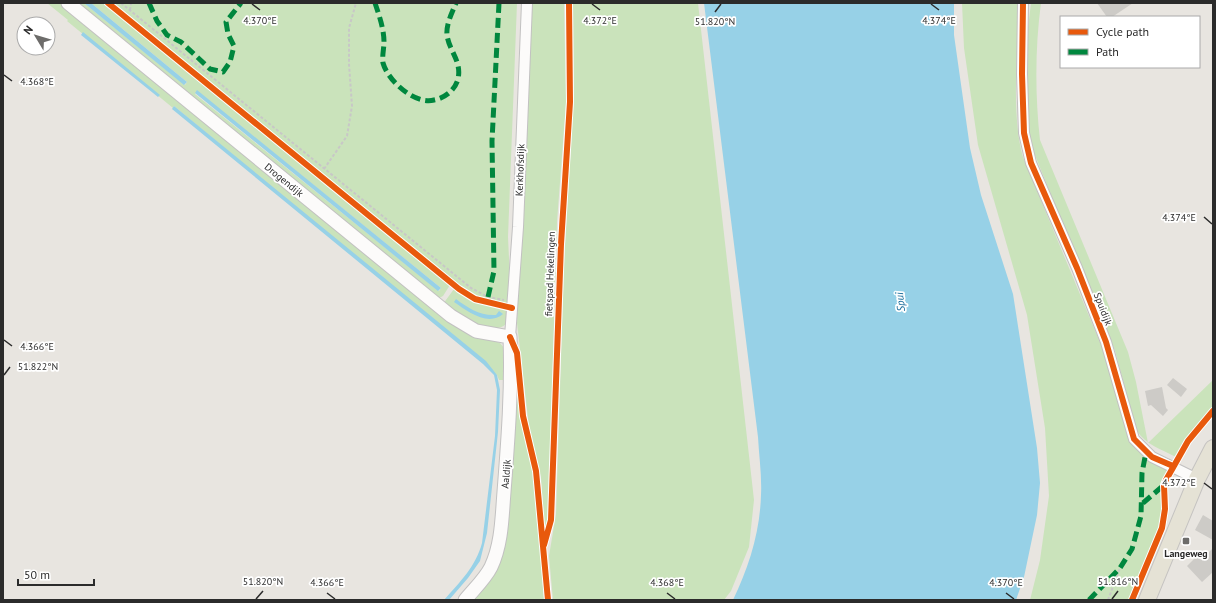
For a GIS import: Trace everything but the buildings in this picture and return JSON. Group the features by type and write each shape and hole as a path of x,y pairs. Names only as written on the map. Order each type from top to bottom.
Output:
{"main road":[{"path":"1147,600 1198,478 1213,448"}],"street":[{"name":"Drogendijk","path":"68,3 451,316 476,331 510,337"},
{"name":"Kerkhofsdijk","path":"510,337 518,227 527,3"},
{"name":"Spuidijk","path":"1023,3 1022,74 1024,133 1031,163 1077,268 1106,342 1134,439 1152,457 1198,478"},
{"name":"Aaldijk","path":"465,600 484,579 491,566 497,551 501,528 509,439 511,370 510,337"}],"path":[{"path":"121,3 470,288 488,297 512,305"},
{"path":"130,10 131,3"},
{"path":"324,169 347,136 352,106 348,64 349,28 356,3"},
{"path":"476,299 512,305"},
{"path":"1108,600 1120,568"}],"green space":[{"path":"47,3 61,3 438,311 471,332 500,343 504,348 507,380 499,380 497,375 174,106 173,108"},
{"path":"75,3 84,3 185,85 187,82 91,3 104,3 450,285 443,296 437,299","holes":["197,91 441,288 439,291 195,94"]},
{"path":"112,3 517,3 508,237 511,301 509,304 478,297 460,287"},
{"path":"530,3 564,3 566,102 557,222 548,524 545,533 541,478 529,427 517,323"},
{"path":"573,3 698,3 754,500 749,547 731,591 724,600 553,600 549,556 556,514 564,264 574,94"},
{"path":"962,3 1021,3 1016,101 1019,140 1023,157 1104,352 1132,444 1151,462 1168,471 1161,485 1161,523 1130,600 1030,600 1040,560 1049,496 1045,428 1027,315 978,145 964,48"},
{"path":"1031,3 1041,3 1036,72 1040,140 1128,352 1136,382 1148,442 1137,431 1115,351 1034,153 1027,117 1025,78"},
{"path":"454,289 471,299 509,312 506,324 500,328 483,326 474,323 443,304"},
{"path":"516,365 522,423 534,475 544,600 471,600 495,572"},
{"path":"1213,380 1213,408 1188,438 1176,457 1148,443"}],"water":[{"path":"84,3 91,3 187,82 184,85"},
{"name":"Spui","path":"704,3 954,3 954,35 970,148 981,195 1013,294 1037,448 1040,483 1037,515 1024,577 1016,600 733,600 749,562 756,536 760,509 761,473 758,437"},
{"path":"83,32 160,95 158,97 81,35"},
{"path":"197,90 441,288 438,291 195,93"},
{"path":"174,106 486,361 497,375 500,390 498,432 487,533 480,561 449,600 444,600 472,566 482,543 495,436 497,390 494,375 483,364 172,109"},
{"path":"456,299 479,313 496,315 499,311 503,314 497,318 484,318 465,310 454,302"}],"marked path":[{"path":"149,3 157,21 167,35 181,42 210,69 223,72 230,62 234,46 228,34 226,22 241,3"},
{"path":"375,3 383,32 383,63 386,70 390,77 403,90 419,99 427,101 438,99 446,95 455,87 457,83 459,73 457,61 448,41 447,35 448,23 456,3"},
{"path":"488,297 494,271 492,141 499,3"},
{"path":"1089,600 1120,568 1132,549 1141,516 1142,473 1146,452"},
{"path":"1143,503 1164,485"}],"cycle path":[{"path":"108,3 459,289 475,299 512,308"},
{"name":"fietspad Hekelingen","path":"544,545 551,520 561,244 570,102 569,3"},
{"path":"1023,3 1022,74 1024,133 1031,163 1077,268 1106,342 1134,439 1152,457 1173,466"},
{"path":"510,337 517,353 523,416 536,471 548,600"},
{"path":"1132,600 1162,528 1165,509 1164,485 1166,480 1188,441 1213,411"}],"place":[{"name":"Langeweg","path":"1186,541"}]}
